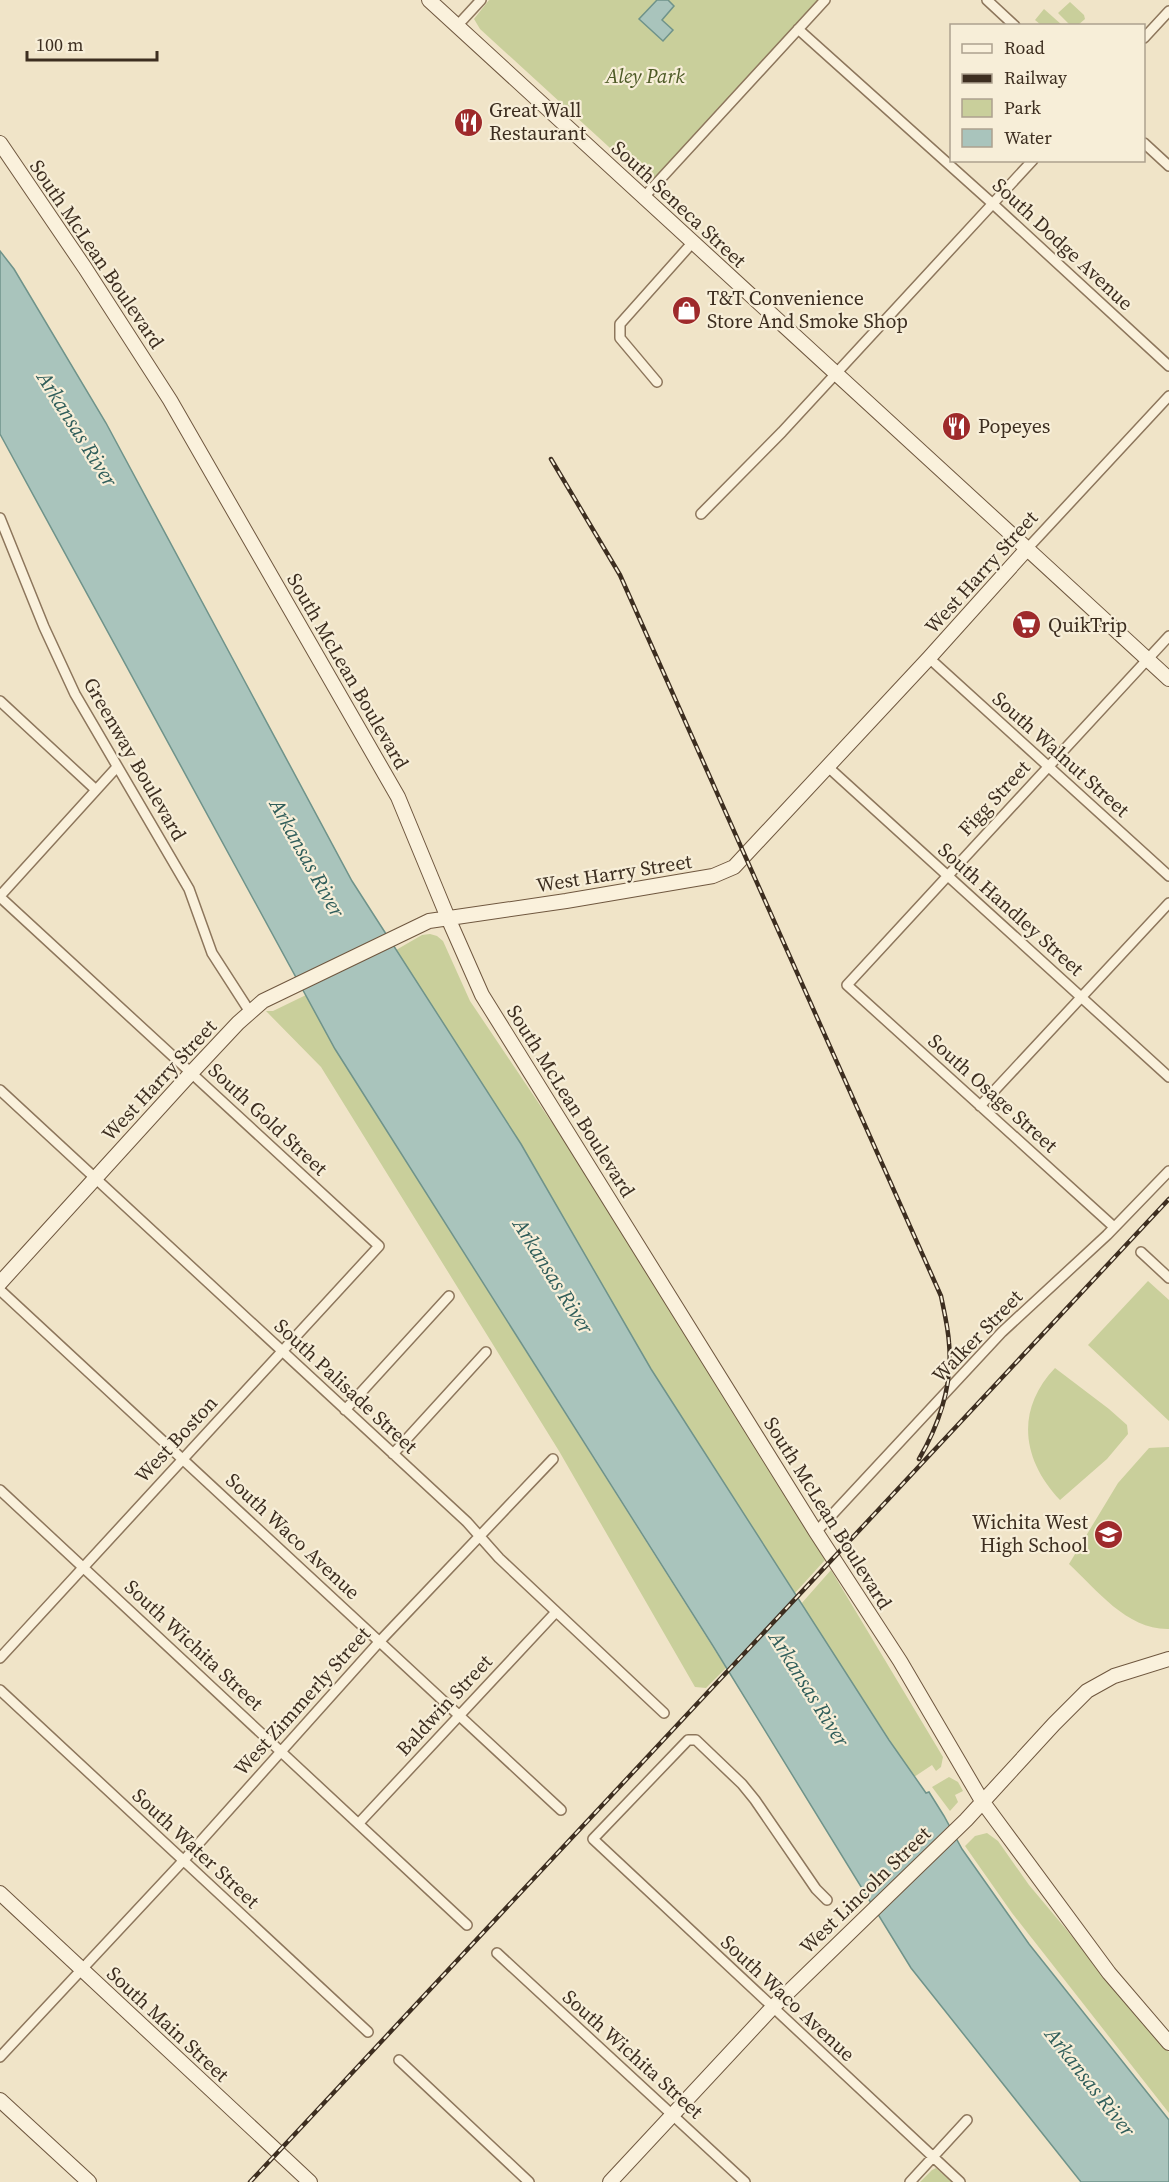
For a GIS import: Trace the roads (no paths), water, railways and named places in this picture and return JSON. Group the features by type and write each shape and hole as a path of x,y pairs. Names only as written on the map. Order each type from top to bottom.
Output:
{"street":[{"name":"South Seneca Street","path":"429,0 1169,679"},
{"path":"457,26 481,0"},
{"path":"644,197 825,0"},
{"path":"987,0 1013,24"},
{"path":"1145,36 1169,10"},
{"name":"South Dodge Avenue","path":"798,29 1169,366"},
{"name":"South McLean Boulevard","path":"0,143 85,268 170,400 398,797 482,995 816,1532 900,1661 982,1801 1109,1973 1169,2043"},
{"path":"1145,145 1169,166"},
{"path":"701,514 782,432 1031,162"},
{"path":"657,382 621,338 620,324 693,242"},
{"name":"West Harry Street","path":"0,1283 192,1072 263,1001 429,921 713,876 734,867 1169,396"},
{"name":"Greenway Boulevard","path":"0,518 44,627 75,694 189,889 212,953 250,1012"},
{"name":"Figg Street","path":"847,985 1169,636"},
{"name":"South Walnut Street","path":"929,658 1169,876"},
{"path":"0,701 96,790"},
{"path":"0,896 117,767"},
{"name":"South Handley Street","path":"828,767 1169,1077"},
{"name":"South Gold Street","path":"0,896 379,1246"},
{"path":"981,1106 1169,903"},
{"name":"South Osage Street","path":"847,985 1114,1227"},
{"name":"South Palisade Street","path":"0,1090 467,1522 499,1558 664,1713"},
{"name":"Walker Street","path":"816,1532 1002,1332 1114,1227 1169,1170"},
{"name":"West Boston","path":"0,1658 379,1246"},
{"path":"1141,1252 1169,1278"},
{"name":"South Waco Avenue","path":"0,1290 561,1809"},
{"path":"345,1410 449,1296"},
{"path":"393,1454 486,1352"},
{"name":"West Zimmerly Street","path":"0,2057 183,1861 380,1641 553,1459"},
{"name":"South Wichita Street","path":"0,1490 467,1925"},
{"name":"Baldwin Street","path":"359,1823 556,1612"},
{"name":"West Lincoln Street","path":"610,2182 772,2008 966,1820 1087,1691 1114,1676 1169,1659"},
{"name":"South Water Street","path":"0,1690 368,2032"},
{"name":"South Waco Avenue","path":"827,1900 816,1889 742,1784 696,1740 688,1740 593,1839 960,2182"},
{"name":"South Main Street","path":"0,1893 310,2182"},
{"name":"South Wichita Street","path":"497,1953 745,2182"},
{"path":"399,2060 529,2182"},
{"path":"0,2100 89,2182"},
{"path":"910,2182 967,2120"}],"water":[{"path":"657,0 668,0 674,6 662,20 673,30 663,41 639,19"},
{"name":"Arkansas River","path":"0,251 14,269 106,423 352,881 521,1144 651,1369 889,1740 926,1793 929,1792 962,1849 1029,1944 1169,2120 1169,2182 1081,2182 911,1968 713,1646 335,1049 0,434"}],"railway":[{"path":"551,459 620,575 941,1296 950,1359 947,1389 939,1418 919,1459"},
{"path":"250,2182 1169,1199"}],"place":[{"name":"Great Wall Restaurant","path":"468,122"},
{"name":"T&T Convenience Store And Smoke Shop","path":"686,310"},
{"name":"Popeyes","path":"957,426"},
{"name":"QuikTrip","path":"1027,625"},
{"name":"Wichita West High School","path":"1109,1534"}],"park label":[{"name":"Aley Park","path":"645,76"}]}
